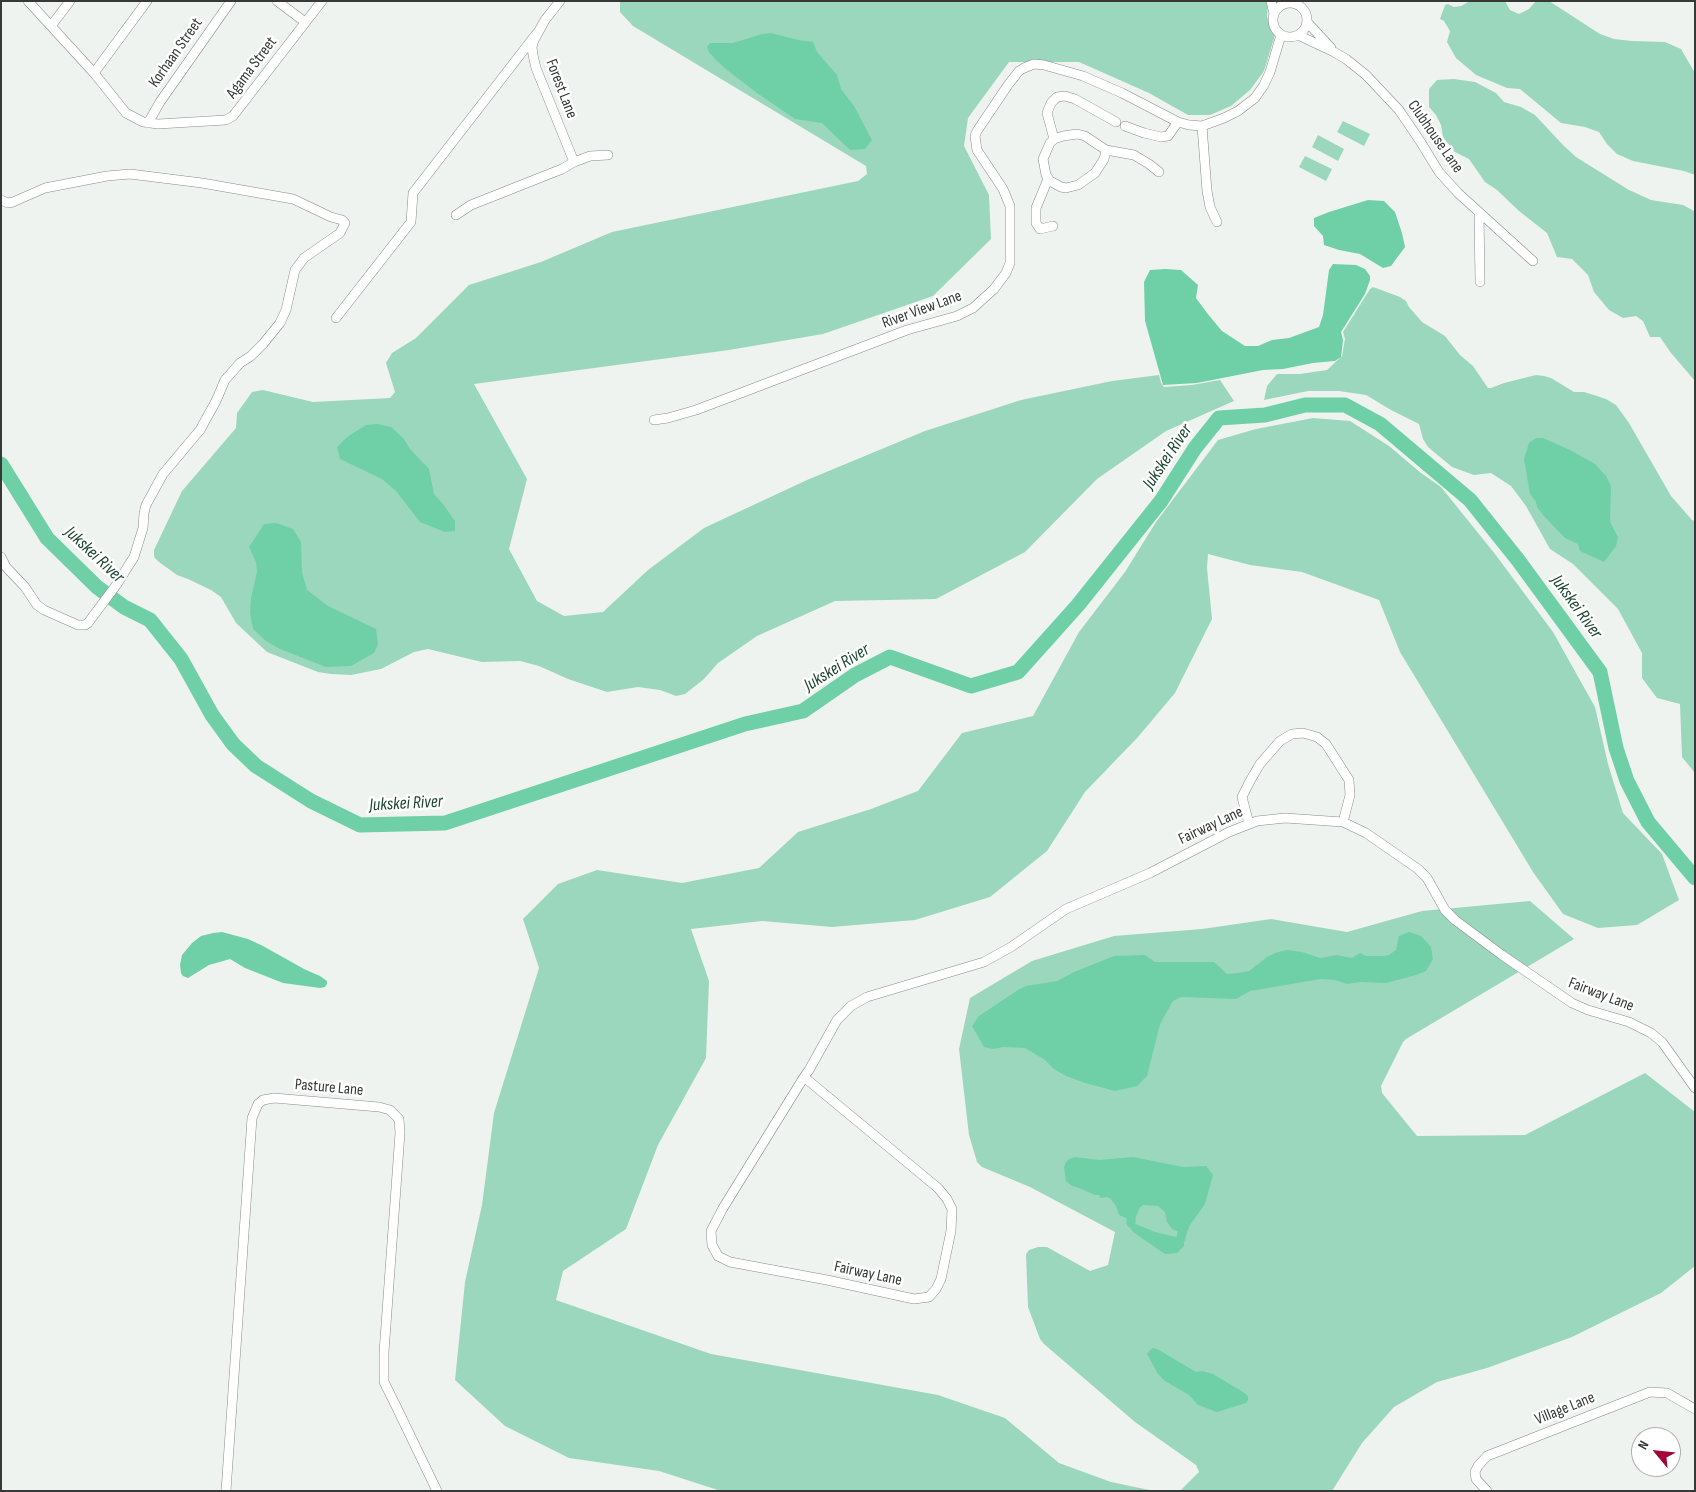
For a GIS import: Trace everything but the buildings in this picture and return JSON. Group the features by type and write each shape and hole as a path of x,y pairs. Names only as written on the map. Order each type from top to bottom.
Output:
{"street":[{"name":"Agama Street","path":"28,1 94,73 126,113 136,119 158,124 221,120 233,116 322,1"},
{"path":"51,26 70,1"},
{"path":"94,73 147,1"},
{"name":"Korhaan Street","path":"148,123 160,102 231,1"},
{"path":"277,1 305,22"},
{"name":"Forest Lane","path":"560,1 537,33 532,48 534,63 574,162"},
{"path":"1271,1 1274,14 1273,24 1281,35 1290,38 1298,35 1305,28 1307,22 1303,10 1290,2 1278,8 1274,14"},
{"name":"Clubhouse Lane","path":"1307,22 1334,52"},
{"path":"336,318 411,222 413,193 537,33"},
{"path":"1217,222 1210,207 1207,191 1202,126 1231,114 1255,98 1270,72 1281,35"},
{"name":"Clubhouse Lane","path":"1298,35 1346,58 1387,95 1411,126 1439,172 1479,212 1533,261"},
{"name":"River View Lane","path":"654,420 696,410 907,330 957,316 973,308 994,289 1006,273 1010,263 1010,206 1002,189 977,150 975,136 1008,85 1019,71 1024,68 1034,64 1044,65 1088,78 1178,122 1202,126"},
{"path":"1054,139 1047,113 1051,103 1057,98 1065,96 1075,99 1120,124 1144,134 1168,136 1178,122"},
{"path":"1053,226 1040,229 1036,223 1036,208 1048,178 1043,159 1048,146 1054,139 1080,135 1106,150 1134,155 1159,172"},
{"path":"1048,178 1061,187 1066,188 1078,185 1095,173 1106,150"},
{"path":"456,215 471,205 562,169 574,162 590,156 608,154"},
{"path":"1,200 8,203 13,202 45,188 107,176 130,174 202,183 293,199 345,223 340,233 304,258 295,270 286,310 280,324 252,356 240,363 225,380 200,430 163,474 146,506 143,528 134,557 88,623 82,625 44,610 35,603 25,587 6,567 1,557"},
{"path":"1479,212 1480,282"},
{"path":"1249,824 1242,797 1250,780 1260,764 1280,741 1292,734 1303,732 1318,737 1326,744 1349,780 1350,795 1343,822"},
{"name":"Fairway Lane","path":"804,1078 938,1188 947,1199 952,1209 951,1231 941,1279 929,1297 914,1299 827,1280 738,1264 724,1260 715,1251 711,1236 714,1225 804,1078 837,1020 850,1006 874,995 984,962 1011,948 1066,909 1150,873 1249,824 1285,818 1343,822 1366,833 1418,869 1454,920 1554,992 1588,1010 1629,1022 1651,1033 1662,1042 1695,1088"},
{"name":"Pasture Lane","path":"226,1491 252,1118 258,1104 263,1100 274,1098 379,1107 390,1110 399,1119 400,1132 384,1352 384,1382 437,1491"},
{"name":"Village Lane","path":"1488,1491 1476,1479 1478,1466 1487,1456 1638,1396 1650,1392 1667,1393 1695,1409"}],"shaded area":[{"path":"620,1 1268,1 1267,17 1275,35 1264,71 1250,90 1231,106 1210,115 1188,115 1149,93 1079,62 1009,62 968,118 964,146 989,195 991,239 933,296 823,334 729,350 474,384 527,479 509,549 537,601 564,616 603,612 648,570 704,528 807,480 925,431 1021,400 1112,381 1159,375 1164,387 1220,380 1234,401 1166,431 1097,479 1025,552 936,599 835,601 757,636 718,663 704,679 685,694 676,696 660,690 638,687 607,692 568,679 539,666 520,661 482,662 428,649 414,652 381,669 351,675 318,672 267,652 236,623 221,597 211,590 177,575 154,557 154,550 182,491 236,428 237,413 252,392 263,390 313,402 390,398 395,392 386,363 392,353 416,338 469,285 541,262 612,232 858,181 867,174 866,166 633,26 620,12"},
{"path":"1470,1 1505,1 1510,10 1519,14 1529,9 1536,1 1549,1 1600,34 1614,39 1665,42 1681,49 1695,73 1695,175 1633,161 1617,154 1599,132 1585,127 1561,123 1520,89 1507,88 1476,75 1456,58 1447,42 1450,31 1444,21 1440,19 1445,5 1461,6"},
{"path":"771,33 813,42 817,52 837,75 841,89 854,106 872,140 865,149 850,150 822,123 795,119 727,70 715,59 707,47 710,43 733,43"},
{"path":"1454,79 1475,82 1496,93 1504,102 1521,107 1535,115 1576,157 1629,190 1651,200 1683,205 1694,211 1695,381 1660,337 1650,337 1643,321 1636,316 1623,318 1609,310 1594,292 1588,275 1572,259 1557,257 1547,233 1485,182 1469,159 1455,152 1443,137 1441,125 1429,107 1429,89 1437,80"},
{"path":"1343,121 1370,134 1364,146 1337,132"},
{"path":"1318,135 1344,149 1338,161 1312,147"},
{"path":"1305,156 1332,169 1326,181 1299,167"},
{"path":"1368,200 1384,201 1395,212 1405,247 1391,266 1383,268 1360,254 1324,245 1323,236 1314,226 1314,218"},
{"path":"1333,264 1356,265 1365,269 1370,276 1365,294 1341,332 1343,340 1341,357 1335,361 1263,370 1197,383 1163,385 1145,321 1144,282 1150,270 1181,270 1198,285 1196,298 1222,331 1245,346 1258,346 1272,340 1289,338 1319,327 1323,315 1329,270"},
{"path":"1373,287 1406,301 1422,322 1445,336 1460,355 1473,366 1488,388 1536,375 1544,376 1551,378 1574,392 1584,392 1597,396 1616,405 1629,423 1671,496 1695,521 1695,773 1682,757 1680,704 1657,698 1642,678 1642,653 1618,609 1573,564 1550,549 1526,506 1511,486 1491,473 1474,475 1452,467 1428,447 1423,439 1419,424 1366,395 1339,391 1308,391 1264,400 1267,386 1277,374 1300,374 1327,370 1342,356 1345,339 1343,332"},
{"path":"1313,418 1350,421 1389,446 1441,487 1495,554 1553,632 1595,707 1608,764 1623,813 1662,854 1679,900 1637,925 1598,928 1563,914 1533,872 1400,652 1379,600 1302,572 1250,565 1208,554 1207,568 1212,619 1175,693 1138,737 1085,792 1047,851 990,897 915,920 832,927 762,921 691,929 709,981 706,1058 658,1145 626,1229 563,1271 556,1300 711,1354 938,1395 1005,1418 1059,1463 1111,1482 1154,1491 721,1491 659,1471 569,1458 505,1426 455,1380 465,1282 482,1205 494,1113 539,968 523,919 558,884 597,870 682,883 759,868 798,832 871,809 918,791 962,733 1033,716 1079,632 1125,572 1156,522 1218,440 1256,429"},
{"path":"378,424 391,427 404,439 410,449 429,469 434,494 455,521 455,531 445,532 420,522 396,491 382,479 340,459 337,447 347,437 366,425"},
{"path":"1536,438 1543,438 1570,450 1595,464 1606,476 1611,486 1610,522 1618,537 1616,546 1604,562 1580,551 1578,544 1565,538 1537,507 1530,494 1524,459 1529,443"},
{"path":"276,523 293,529 301,542 302,572 307,590 328,606 376,629 378,644 374,653 351,666 326,667 280,649 266,641 253,629 250,613 251,598 257,572 256,562 249,547 264,524"},
{"path":"1530,901 1574,939 1406,1039 1381,1086 1382,1093 1417,1136 1525,1135 1645,1073 1695,1112 1695,1266 1661,1293 1572,1337 1487,1368 1437,1382 1394,1407 1362,1443 1332,1491 1180,1491 1199,1472 1196,1465 1135,1422 1040,1339 1028,1307 1026,1254 1029,1250 1038,1247 1047,1247 1090,1271 1108,1265 1115,1232 1030,1187 982,1167 977,1162 969,1135 959,1049 970,998 1032,961 1114,936 1202,929 1271,919 1347,932 1422,911"},
{"path":"222,932 248,939 263,946 320,976 327,981 327,984 325,987 320,988 283,983 245,968 230,959 209,965 188,978 183,976 180,965 182,955 192,943 201,936"},
{"path":"1409,932 1421,936 1431,947 1433,959 1426,971 1416,975 1386,983 1360,982 1347,984 1335,980 1321,979 1250,991 1236,999 1181,997 1173,1001 1160,1024 1147,1076 1137,1086 1115,1091 1066,1076 1025,1048 1003,1047 993,1049 984,1047 972,1026 979,1016 1026,986 1057,981 1114,956 1145,955 1155,962 1214,962 1227,974 1249,971 1267,957 1287,950 1302,952 1320,958 1337,955 1352,958 1360,953 1366,956 1389,955 1396,950 1399,936"},
{"path":"1075,1157 1099,1160 1133,1157 1183,1167 1206,1166 1213,1175 1205,1204 1190,1225 1186,1235 1172,1229 1167,1222 1165,1212 1158,1206 1143,1205 1136,1217 1126,1218 1119,1215 1111,1199 1107,1197 1101,1198 1099,1195 1072,1186 1066,1181 1064,1167 1069,1159"},
{"path":"1129,1223 1181,1238 1184,1240 1184,1246 1177,1253 1165,1254 1133,1232"},
{"path":"1153,1348 1196,1372 1202,1371 1213,1374 1243,1392 1248,1396 1248,1400 1246,1403 1217,1412 1198,1405 1189,1395 1165,1381 1158,1374 1147,1354"}],"waterway":[{"name":"Jukskei River","path":"1,464 47,538 97,587 124,607 150,620 181,659 212,715 233,744 256,766 311,801 360,825 445,823 745,724 803,711 855,675 890,657 971,686 1018,672 1078,605 1161,501 1195,448 1219,418 1265,415 1305,405 1345,405 1380,424 1470,500 1518,560 1600,672 1616,748 1627,781 1648,822 1695,878"},
{"path":"1131,1218 1131,1223"},
{"path":"1181,1238 1182,1233"}]}
